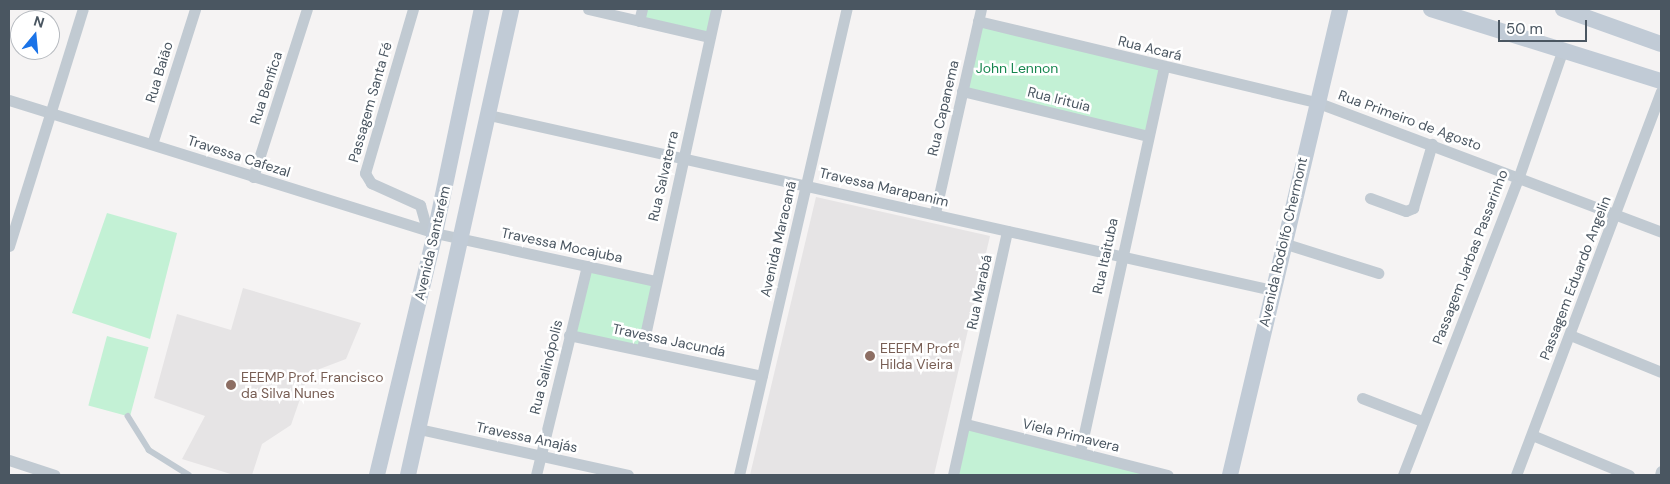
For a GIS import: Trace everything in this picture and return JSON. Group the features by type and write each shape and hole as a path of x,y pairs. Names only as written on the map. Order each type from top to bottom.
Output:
{"street":[{"path":"10,239 83,9"},
{"name":"Rua Baião","path":"152,144 195,9"},
{"name":"Rua Benfica","path":"253,177 306,9"},
{"name":"Passagem Santa Fé","path":"413,9 365,173 371,183 420,205 431,231"},
{"name":"Avenida Santarém","path":"377,475 482,9"},
{"name":"Avenida Santarém","path":"408,475 490,115 511,9"},
{"path":"588,9 709,37"},
{"path":"639,21 642,9"},
{"name":"Rua Salvaterra","path":"642,349 655,281 716,9"},
{"name":"Avenida Maracanã","path":"740,475 847,9"},
{"name":"Rua Capanema","path":"935,213 981,9"},
{"name":"Avenida Rodolfo Chermont","path":"1230,475 1316,102 1340,9"},
{"path":"1431,9 1564,49 1661,81"},
{"path":"1563,9 1661,44"},
{"name":"Rua Acará","path":"978,21 1164,68 1316,102"},
{"name":"Passagem Jarbas Passarinho","path":"1402,475 1518,176 1564,49"},
{"name":"Rua Itaituba","path":"1080,452 1120,257 1164,68"},
{"name":"Rua Irituia","path":"962,91 1148,136"},
{"name":"Passagem Eduardo Angelin","path":"1516,475 1661,91"},
{"name":"Travessa Cafezal","path":"9,100 253,177 431,231 462,238"},
{"name":"Rua Primeiro de Agosto","path":"1316,102 1518,176 1661,232"},
{"name":"Travessa Marapanim","path":"490,115 935,213 1120,257 1272,290"},
{"path":"1370,198 1409,210 1432,144"},
{"name":"Rua Marabá","path":"953,475 966,424 1007,231"},
{"name":"Travessa Mocajuba","path":"462,238 655,281"},
{"path":"1283,243 1378,273"},
{"name":"Rua Salinópolis","path":"536,475 586,266"},
{"name":"Travessa Jacundá","path":"569,335 762,376"},
{"path":"1570,335 1661,372"},
{"path":"1362,398 1422,421"},
{"name":"Viela Primavera","path":"966,424 1168,475"},
{"name":"Travessa Anajás","path":"419,429 541,454 628,475"},
{"path":"1532,435 1630,475"},
{"path":"9,460 55,475"},
{"path":"1660,475 1661,471"}],"lane":[{"path":"128,416 149,450 189,475"}],"shaded area":[{"name":"EEEFM Profª Hilda Vieira","path":"816,197 990,236 934,475 750,475"},
{"name":"EEEMP Prof. Francisco da Silva Nunes","path":"243,288 361,323 346,359 309,373 291,425 262,444 252,475 234,475 182,459 205,416 154,398 177,314 231,330"}],"green space":[{"path":"642,9 716,9 709,37 639,21"},
{"name":"John Lennon","path":"978,21 1164,67 1147,137 961,91"},
{"path":"107,213 177,233 150,339 72,313"},
{"path":"587,266 655,281 641,350 572,335"},
{"path":"107,336 149,347 130,417 88,406"},
{"path":"966,424 1168,475 953,475"}],"place":[{"name":"EEEFM Profª Hilda Vieira","path":"870,356"},
{"name":"EEEMP Prof. Francisco da Silva Nunes","path":"231,385"}]}
